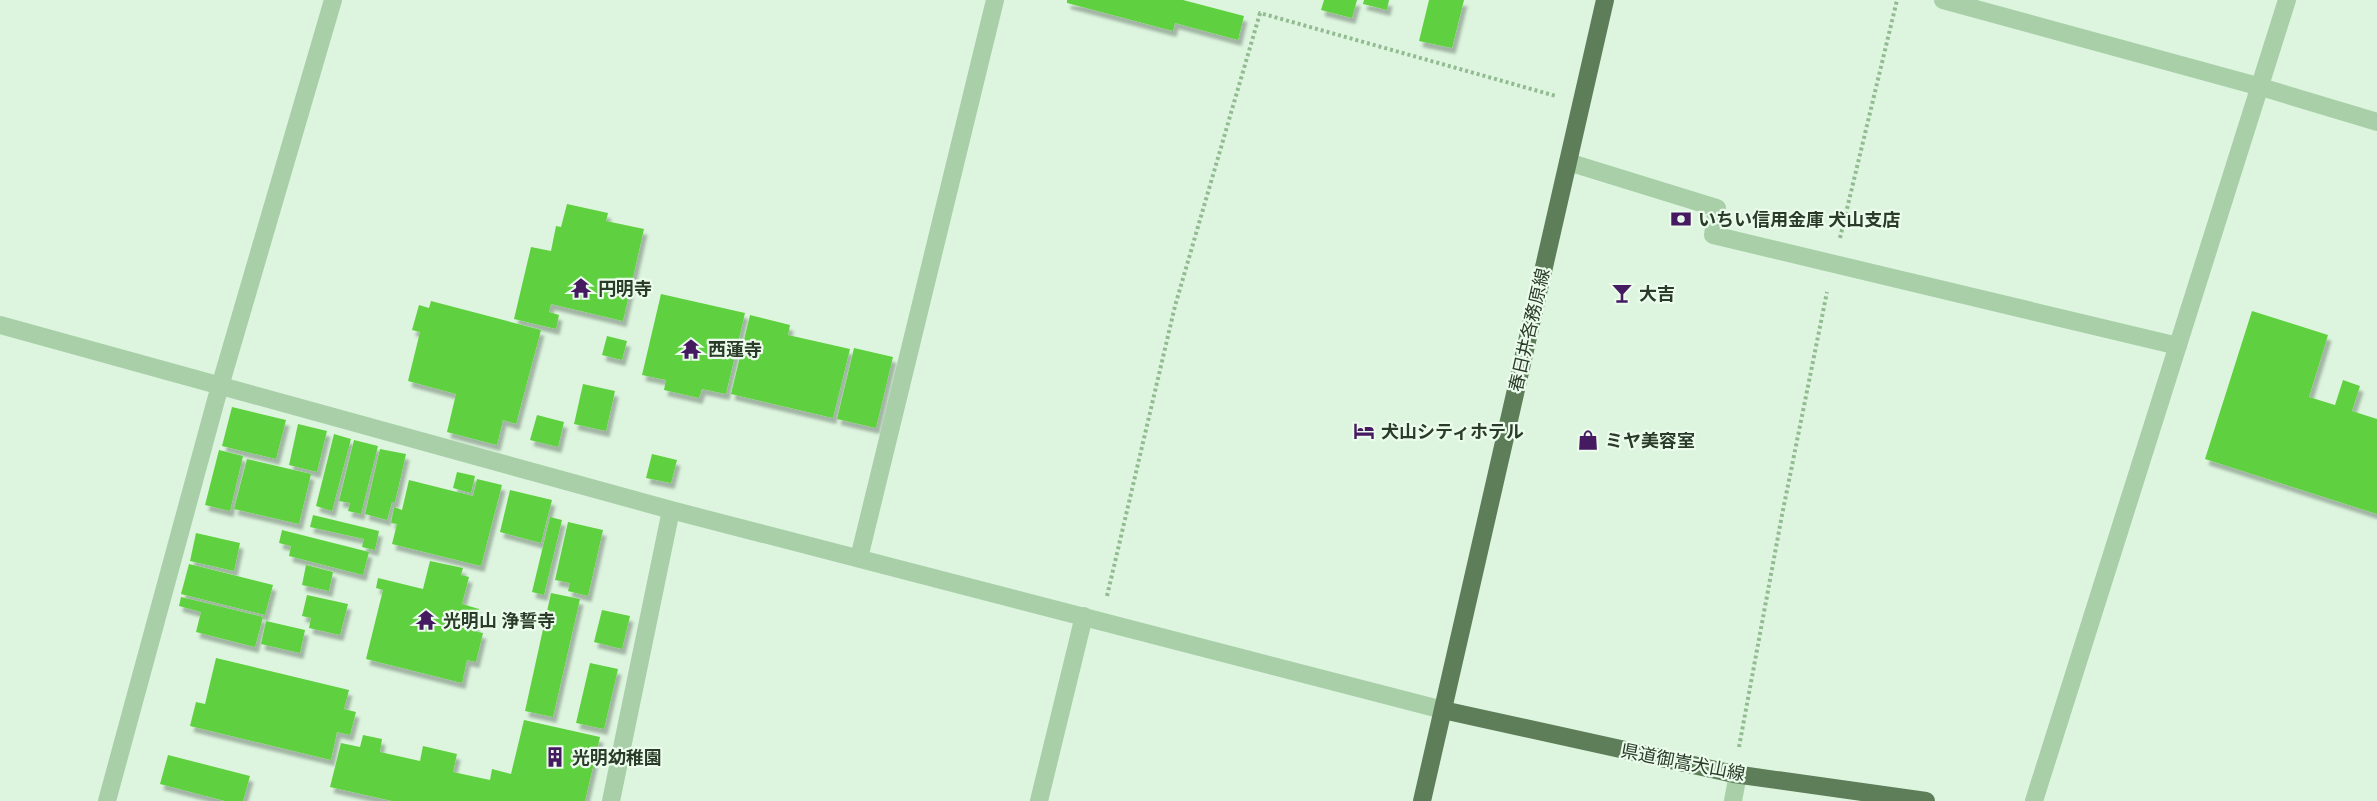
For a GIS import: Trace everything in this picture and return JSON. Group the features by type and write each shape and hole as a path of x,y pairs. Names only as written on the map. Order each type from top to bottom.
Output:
{"main road":[{"name":"春日井各務原線","path":"1422,801 1605,0"},
{"name":"県道御嵩犬山線","path":"1443,710 1736,774 1926,801"}],"street":[{"path":"106,801 221,385 333,0"},
{"path":"859,558 995,0"},
{"path":"1943,0 2260,87 2377,122"},
{"path":"2034,801 2287,0"},
{"path":"1568,162 1717,208 1713,235 2178,346"},
{"path":"0,325 671,510 1443,710"},
{"path":"611,801 671,510"},
{"path":"1039,801 1093,618"},
{"path":"1733,801 1736,774"}],"path":[{"path":"1736,774 1784,504 1834,264 1897,0"},
{"path":"1093,618 1175,306 1260,13 1581,103"}],"building":[{"path":"1067,0 1183,0 1244,16 1238,40 1175,23 1173,31 1067,3"},
{"path":"1324,0 1357,0 1352,18 1321,10"},
{"path":"1364,0 1389,0 1387,10 1363,4"},
{"path":"1429,0 1464,0 1452,48 1419,41"},
{"path":"567,204 608,213 606,221 644,229 623,321 551,304 549,312 559,315 556,329 514,319 531,247 551,251 556,226 561,227"},
{"path":"661,294 745,313 726,394 702,389 699,398 664,390 666,380 642,375"},
{"path":"431,301 541,330 516,424 503,420 497,445 447,432 456,394 408,381 420,332 412,330 419,305 429,308"},
{"path":"2252,311 2328,335 2309,397 2335,405 2343,380 2360,386 2352,411 2377,419 2377,514 2205,459"},
{"path":"750,315 790,325 788,335 850,349 833,418 731,394"},
{"path":"607,336 627,341 622,360 602,355"},
{"path":"854,348 893,357 876,428 837,419"},
{"path":"583,384 615,391 606,431 574,424"},
{"path":"232,407 286,420 276,459 222,446"},
{"path":"537,415 564,422 558,447 530,440"},
{"path":"298,424 327,431 317,472 289,465"},
{"path":"334,434 351,439 332,511 316,506"},
{"path":"354,440 378,446 361,514 348,511 350,503 339,501"},
{"path":"380,449 406,454 395,502 392,502 387,520 365,514"},
{"path":"219,450 243,456 230,511 205,505"},
{"path":"652,454 677,460 671,483 646,478"},
{"path":"247,459 311,474 299,524 234,509"},
{"path":"457,472 475,476 471,493 453,488"},
{"path":"477,479 502,485 481,566 392,544 397,524 391,523 394,507 402,510 409,480 473,496"},
{"path":"510,490 552,500 541,543 500,532"},
{"path":"313,515 379,531 375,550 362,547 364,539 310,527"},
{"path":"550,517 562,520 544,595 532,592"},
{"path":"568,522 603,530 588,596 568,591 570,583 555,580"},
{"path":"282,530 369,552 363,575 289,556 291,546 279,543"},
{"path":"196,533 240,543 234,571 190,561"},
{"name":"光明山 浄誓寺","path":"430,561 463,568 461,575 469,577 462,604 479,609 474,631 483,633 476,662 467,660 462,683 366,659 383,590 376,588 378,578 423,589"},
{"path":"189,564 273,585 265,615 181,594"},
{"path":"306,565 333,572 329,591 302,585"},
{"path":"551,593 580,599 553,717 525,711"},
{"path":"307,595 348,604 340,635 309,628 311,618 302,616"},
{"path":"181,597 263,617 255,647 196,632 201,612 179,606"},
{"path":"602,610 630,616 622,649 594,642"},
{"path":"266,621 305,630 300,653 261,644"},
{"path":"216,658 349,690 344,709 356,712 350,735 337,732 331,760 190,726 196,702 205,704"},
{"path":"590,663 618,669 604,729 576,723"},
{"name":"光明幼稚園","path":"524,720 600,737 585,801 392,801 330,787 341,743 360,747 363,735 382,739 380,752 420,761 423,746 457,754 453,772 490,780 492,769 511,774"},
{"path":"168,755 250,776 243,801 225,801 160,784"}],"place":[{"name":"いちい信用金庫 犬山支店","path":"1681,219"},
{"name":"円明寺","path":"581,288"},
{"name":"大吉","path":"1622,293"},
{"name":"西蓮寺","path":"691,349"},
{"name":"犬山シティホテル","path":"1364,431"},
{"name":"ミヤ美容室","path":"1588,440"},
{"name":"光明山 浄誓寺","path":"426,620"},
{"name":"光明幼稚園","path":"555,757"}]}
